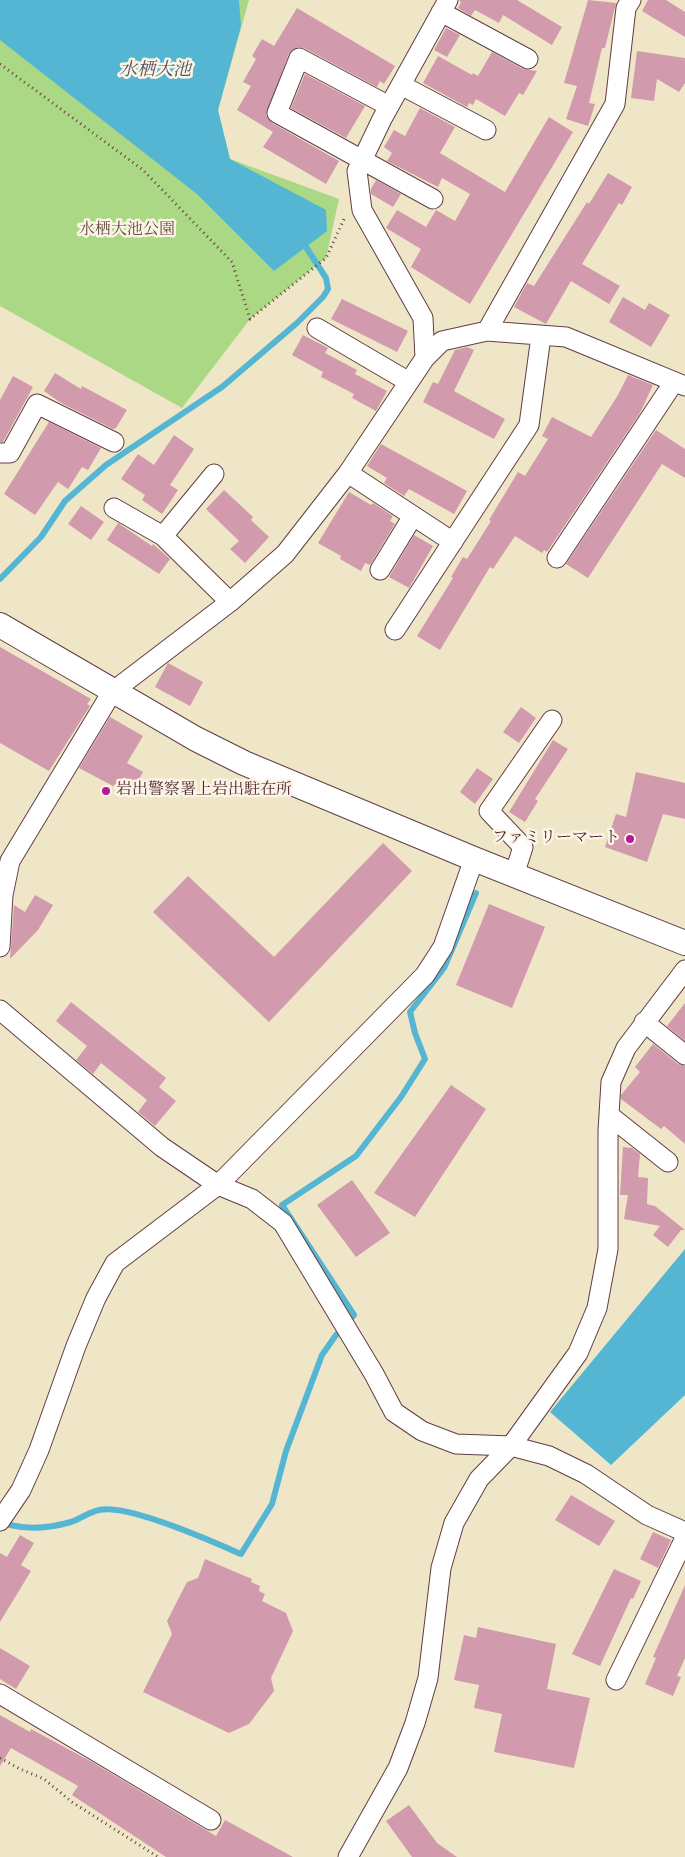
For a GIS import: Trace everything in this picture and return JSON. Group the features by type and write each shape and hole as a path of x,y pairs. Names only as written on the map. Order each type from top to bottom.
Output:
{"street":[{"path":"487,331 615,104 626,8 631,0"},
{"path":"426,358 423,318 362,210 357,171 389,106 444,6 528,60"},
{"path":"389,106 300,58 277,113 433,199"},
{"path":"401,85 486,130"},
{"path":"317,328 409,382"},
{"path":"0,946 3,895 10,861 112,692 230,602 285,554 348,474 409,382 426,358 442,341 487,331 566,337 680,384 557,558"},
{"path":"395,630 529,425 541,336"},
{"path":"0,453 10,453 37,404 114,442"},
{"path":"163,536 214,474"},
{"path":"348,474 453,542"},
{"path":"114,508 163,536 230,602"},
{"path":"380,570 413,516"},
{"path":"0,625 112,692 196,739 244,763 474,859 685,943"},
{"path":"514,874 523,847 489,812 552,720"},
{"path":"0,1521 21,1490 39,1450 76,1346 96,1298 115,1263 218,1185 425,975 444,947 474,859"},
{"path":"348,1857 398,1768 415,1723 428,1678 441,1568 454,1523 479,1479 511,1446 578,1354 597,1308 608,1249 608,1131 612,1082 626,1048 685,970"},
{"path":"0,1010 162,1147 218,1185 252,1199 282,1224 374,1374 394,1412 422,1431 456,1444 511,1446 549,1456 586,1474 648,1515 685,1532"},
{"path":"644,1022 685,1055"},
{"path":"610,1116 668,1162"},
{"path":"616,1680 685,1538"},
{"path":"0,1694 211,1820"}],"path":[{"path":"0,64 150,177 232,262 250,319 326,258 359,187"},
{"path":"0,1758 44,1779 72,1802 158,1857"}],"green space":[{"name":"水栖大池公園","path":"0,0 249,0 218,110 230,159 339,199 326,258 250,319 182,408 0,306"}],"water":[{"name":"水栖大池","path":"0,0 239,0 241,26 218,110 230,159 326,210 327,231 274,271 197,194 0,40"},
{"path":"685,1249 685,1395 611,1465 550,1412"}],"building":[{"path":"459,0 517,0 562,27 552,45 503,15 499,23 475,10 471,16 458,8 461,2"},
{"path":"588,0 616,3 605,48 602,48 589,103 595,104 588,126 566,119 577,86 564,83"},
{"path":"648,0 666,0 685,12 685,37 642,11"},
{"path":"297,8 395,66 384,84 380,81 377,87 304,48 298,47 289,53 266,115 272,123 339,161 326,184 263,147 273,132 237,110 251,86 243,82 256,59 252,56 262,39 274,46"},
{"path":"446,28 460,35 447,57 434,50"},
{"path":"637,51 685,58 685,83 679,92 657,79 654,101 631,98"},
{"path":"492,52 523,69 537,71 523,95 519,93 505,116 476,99 473,105 469,103 467,107 423,83 438,56 472,75 473,73 478,76"},
{"path":"305,74 365,106 346,138 291,108"},
{"path":"420,108 455,127 440,153 505,192 549,117 573,132 470,304 411,267 421,249 386,228 397,210 426,227 436,210 455,221 470,194 442,178 438,187 387,161 392,153 384,147 394,130 405,136"},
{"path":"608,173 632,187 622,205 619,203 582,264 620,286 609,304 571,281 546,324 514,307 527,283 534,286 587,202 589,204"},
{"path":"376,180 401,194 393,207 371,194 371,189"},
{"path":"623,297 645,310 649,303 670,315 651,347 609,322"},
{"path":"342,299 408,331 397,352 331,319"},
{"path":"303,335 328,348 325,353 357,370 355,374 387,391 376,411 352,398 354,394 321,377 323,372 292,355"},
{"path":"467,347 474,350 454,391 505,419 494,439 423,402 433,382 438,384 455,350"},
{"path":"55,373 81,389 82,386 127,410 116,428 113,429 61,403 44,391"},
{"path":"628,375 653,385 640,413 547,552 544,550 542,553 515,536 493,569 490,567 440,650 417,636 453,578 451,577 463,557 467,559 491,521 489,520 518,472 525,476 548,439 542,436 552,417 591,437 618,395"},
{"path":"13,376 33,387 3,442 0,442 0,400"},
{"path":"49,422 101,448 88,470 82,467 68,489 58,482 35,515 4,494"},
{"path":"656,430 685,449 685,478 662,464 588,578 566,564"},
{"path":"174,435 194,449 170,485 178,490 162,514 142,500 145,495 121,479 138,454 154,465"},
{"path":"381,444 467,491 454,514 409,489 404,496 384,483 387,478 367,466"},
{"path":"224,490 253,517 251,520 269,537 245,563 230,549 239,541 206,509"},
{"path":"349,492 371,505 373,503 393,516 390,521 395,524 370,565 365,563 361,571 340,559 341,556 318,543"},
{"path":"81,506 104,522 91,540 68,524"},
{"path":"118,523 152,546 153,544 170,559 159,574 107,540"},
{"path":"414,535 433,546 409,588 389,577"},
{"path":"0,647 91,699 87,704 90,706 49,771 0,743"},
{"path":"168,663 203,682 190,706 155,687"},
{"path":"521,707 536,718 519,743 503,732"},
{"path":"110,717 143,736 127,763 143,772 130,795 79,768"},
{"path":"553,740 568,749 535,799 538,801 525,822 509,812"},
{"path":"477,768 493,779 475,804 460,792"},
{"path":"636,772 685,783 685,819 663,814 647,862 605,847 616,814 626,817"},
{"path":"383,843 412,871 269,1022 153,912 188,876 274,957"},
{"path":"35,895 53,905 38,930 10,959 14,905 25,912"},
{"path":"489,904 545,927 512,1008 456,985"},
{"path":"71,1002 166,1078 159,1087 176,1101 155,1126 138,1112 147,1100 101,1063 93,1074 76,1060 87,1046 56,1021"},
{"path":"685,1003 685,1041 667,1026"},
{"path":"653,1044 678,1064 685,1066 685,1144 664,1126 661,1129 621,1099 621,1095 640,1072 635,1067"},
{"path":"451,1085 486,1109 415,1217 374,1193"},
{"path":"623,1147 632,1148 640,1154 638,1177 648,1178 647,1204 655,1206 685,1230 681,1230 668,1247 653,1235 660,1226 624,1219 628,1195 620,1195"},
{"path":"352,1180 390,1233 356,1257 317,1205"},
{"path":"571,1495 615,1521 599,1546 555,1520"},
{"path":"653,1532 671,1540 658,1568 640,1559"},
{"path":"20,1535 34,1543 21,1565 31,1571 0,1622 0,1553 7,1557"},
{"path":"205,1559 252,1579 251,1582 260,1586 259,1591 265,1594 262,1601 286,1613 293,1631 271,1678 274,1691 249,1724 229,1733 143,1692 172,1634 167,1621 187,1582 198,1578"},
{"path":"614,1569 641,1581 633,1599 631,1598 600,1666 572,1654"},
{"path":"685,1585 685,1658 677,1676 681,1677 673,1696 645,1684 656,1658 653,1657"},
{"path":"478,1627 556,1644 547,1689 590,1698 574,1768 494,1752 502,1714 474,1708 479,1685 454,1680 464,1635 476,1638"},
{"path":"0,1648 30,1666 16,1689 0,1679"},
{"path":"0,1715 30,1732 31,1729 92,1762 216,1836 225,1820 293,1857 166,1857 72,1795 78,1786 11,1748 0,1766"},
{"path":"409,1805 437,1843 457,1857 412,1857 386,1821"}],"waterway":[{"path":"0,579 41,537 65,501 106,465 222,387 297,323 323,297 328,289 326,278 306,247"},
{"path":"10,1525 33,1528 56,1526 71,1522 95,1511 112,1509 129,1512 170,1525 241,1554 272,1504 286,1451 322,1355 336,1335 354,1315 282,1205 356,1156 401,1097 425,1059 415,1033 410,1012 444,968 476,893"}],"place":[{"name":"岩出警察署上岩出駐在所","path":"106,791"},
{"name":"ファミリーマート","path":"630,839"}]}
